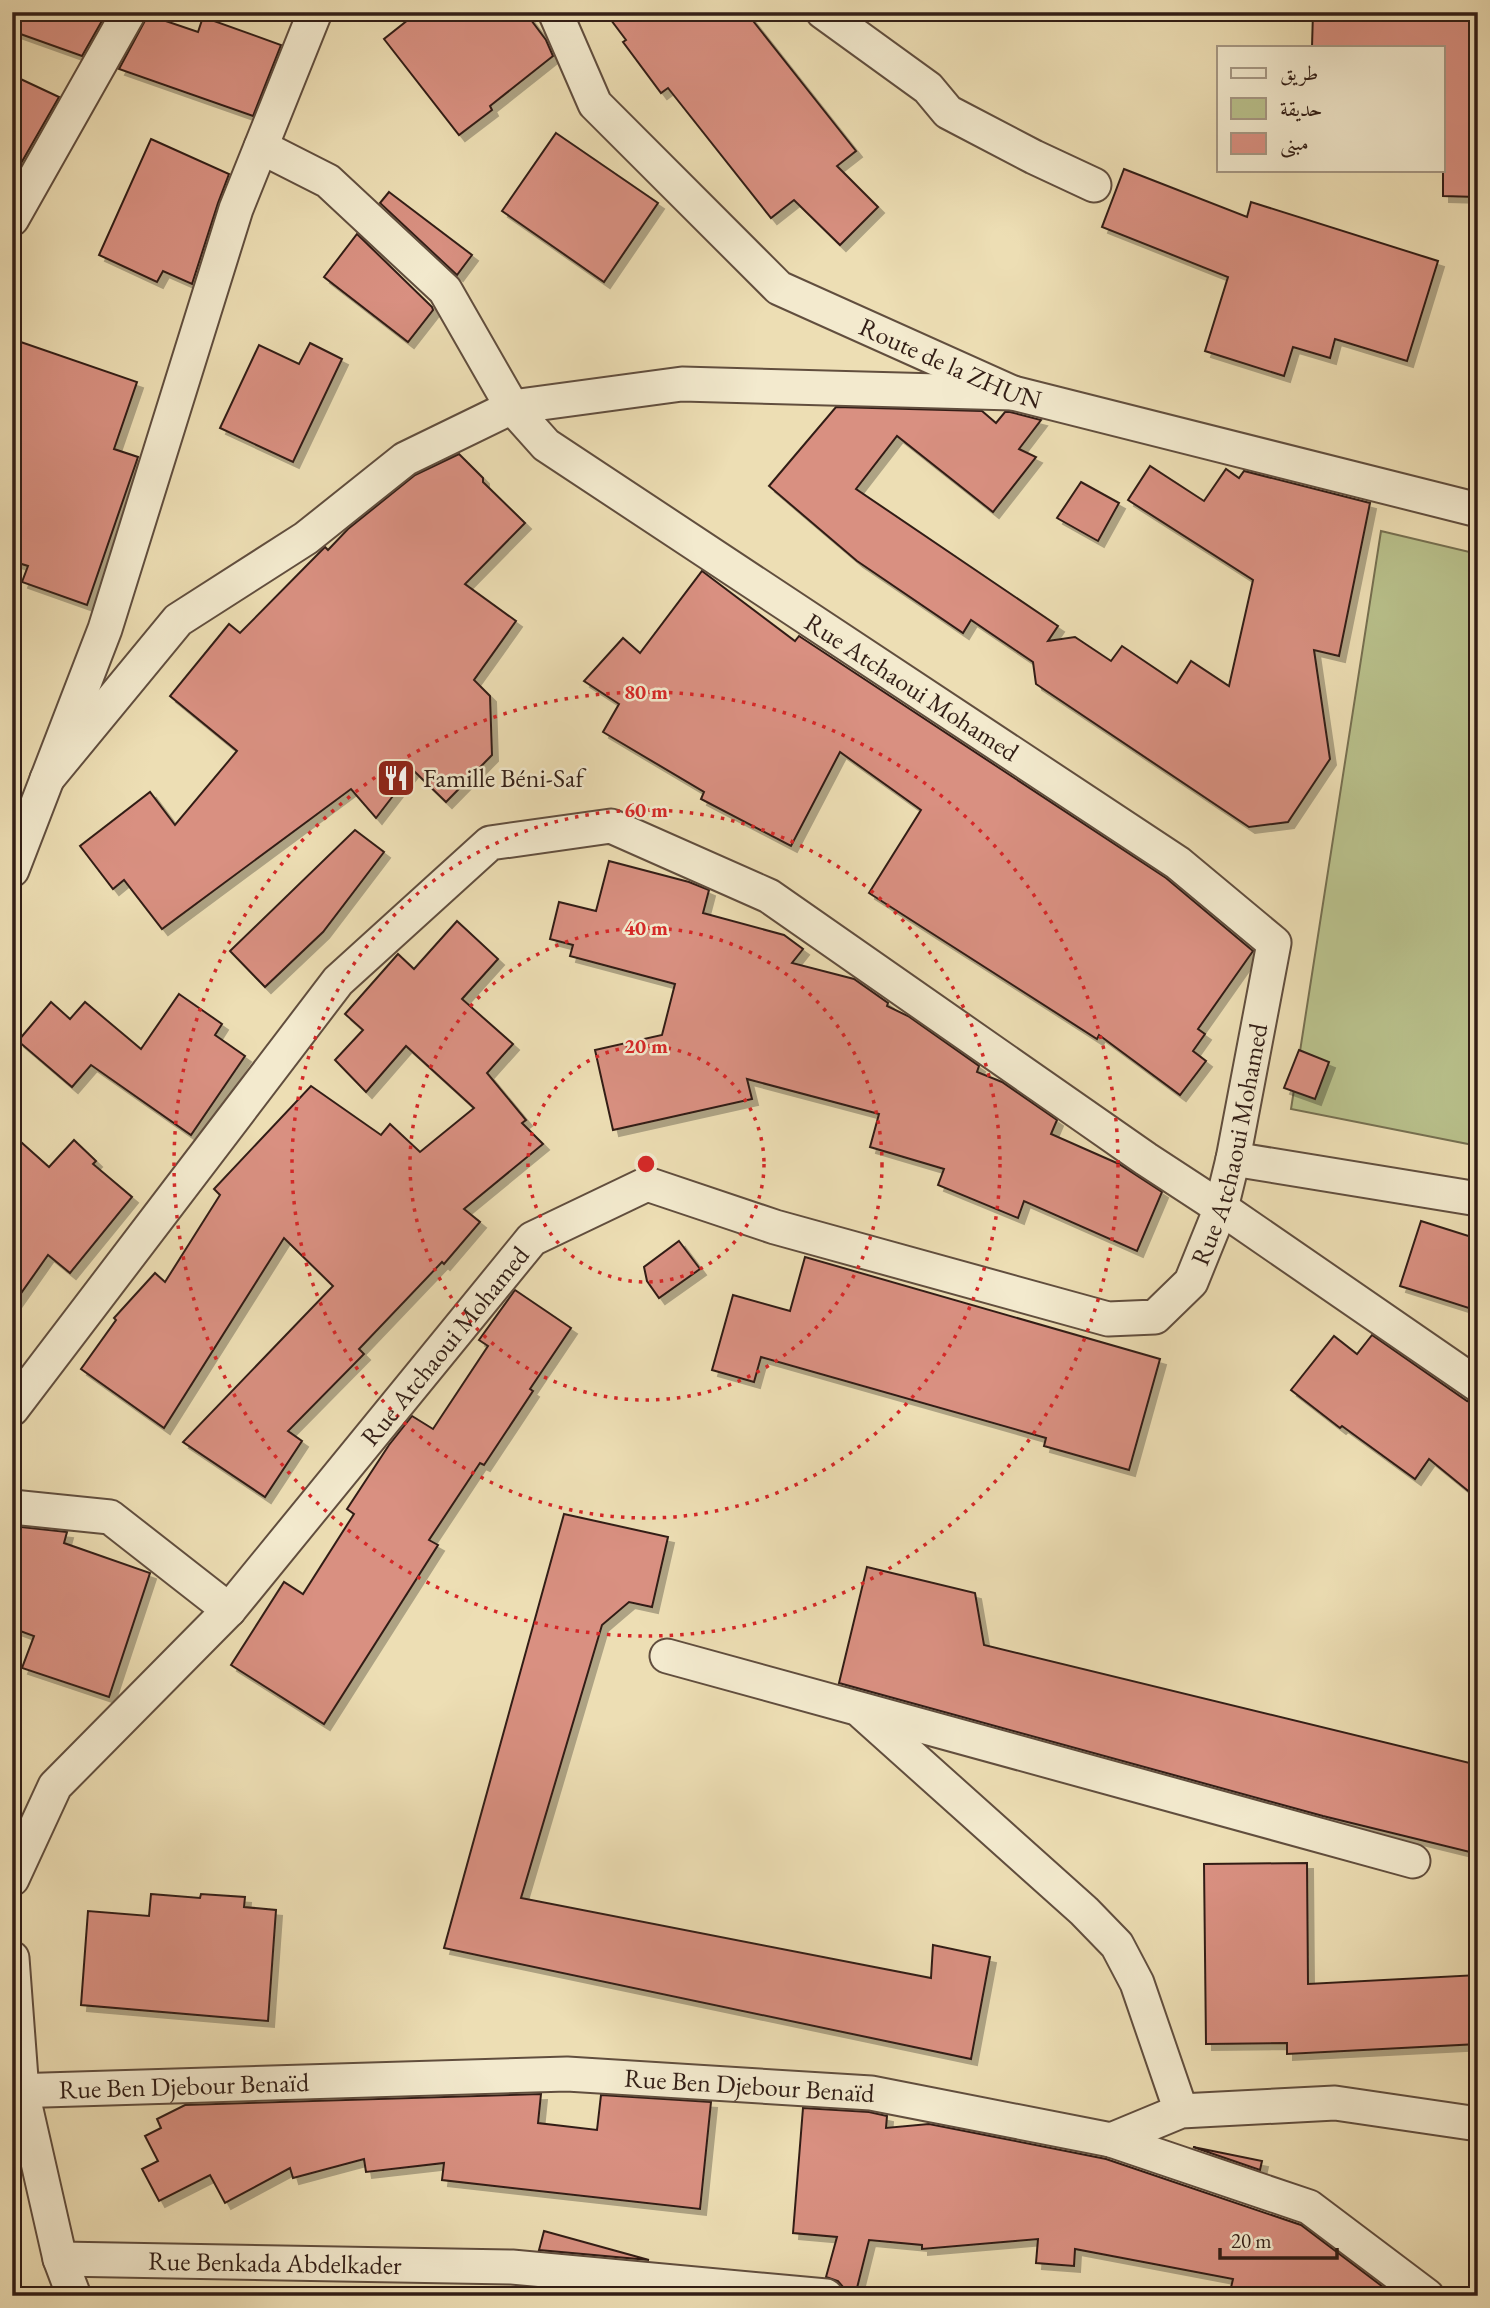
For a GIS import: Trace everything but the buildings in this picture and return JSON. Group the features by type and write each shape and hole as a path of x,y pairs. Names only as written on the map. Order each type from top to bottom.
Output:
{"street":[{"path":"12,219 129,12"},
{"path":"12,870 105,629 236,209 315,12"},
{"name":"Route de la ZHUN","path":"555,12 595,104 779,288 1013,393 1478,510"},
{"path":"823,12 928,88 948,113 1094,185"},
{"name":"Rue Atchaoui Mohamed","path":"12,1879 55,1786 229,1610 532,1239 647,1184 775,1227 1108,1319 1155,1317 1191,1282 1221,1208 1275,943 1178,863 546,445 512,407 445,290 328,181 261,147"},
{"path":"47,779 178,620 306,538 405,459 512,407 682,384 1013,393"},
{"path":"12,1409 338,981 490,843 611,826 769,896 1146,1159 1478,1385"},
{"path":"1233,1159 1478,1199"},
{"path":"12,1507 110,1517 229,1610"},
{"path":"667,1656 1413,1861"},
{"path":"858,1709 1084,1911 1117,1945 1137,1983 1181,2112"},
{"path":"12,1958 17,2092 60,2259 74,2296"},
{"name":"Rue Ben Djebour Benaïd","path":"17,2092 566,2074 871,2094 1111,2140"},
{"path":"1111,2140 1181,2112 1335,2103 1478,2124"},
{"path":"1111,2140 1310,2207 1427,2296"},
{"name":"Rue Benkada Abdelkader","path":"60,2259 512,2267 827,2296"}],"green space":[{"path":"1381,531 1478,554 1478,1146 1291,1109"}],"place":[{"name":"Famille Béni-Saf","path":"396,778"}]}
